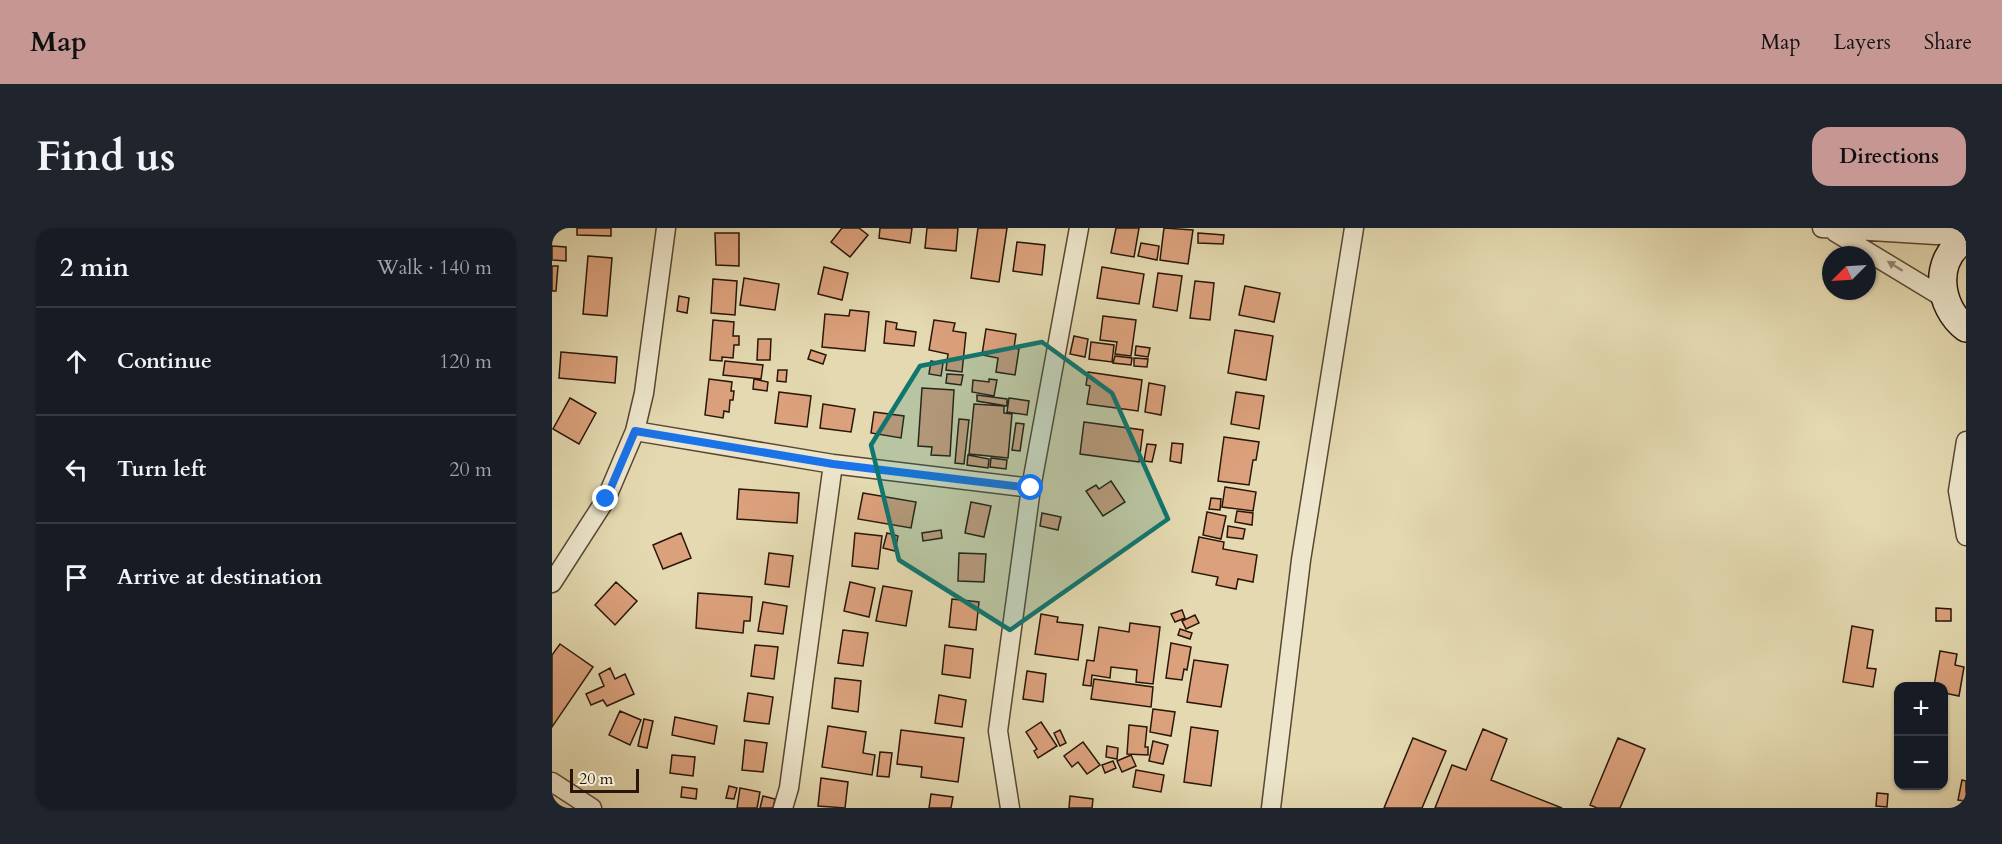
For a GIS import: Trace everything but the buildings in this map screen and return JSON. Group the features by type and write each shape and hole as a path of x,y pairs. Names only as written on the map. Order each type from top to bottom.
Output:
{"main road":[{"path":"1964,331 1950,312 1944,298 1942,282 1944,267 1952,253 1966,239"}],"street":[{"path":"552,583 606,499 635,431 644,393 666,228"},
{"path":"1010,808 998,731 1031,488 1078,228"},
{"path":"1270,808 1301,560 1354,228"},
{"path":"1827,229 1936,235 1966,234"},
{"path":"1827,229 1944,298"},
{"path":"635,431 833,464 1031,488"},
{"path":"1966,441 1958,491 1966,536"},
{"path":"783,808 789,788 833,464"},
{"path":"552,782 592,808"}],"highlighted area":[{"path":"1042,342 1112,393 1168,519 1010,630 899,560 871,445 920,366"}],"route":[{"path":"606,499 635,431 833,464 1031,488"}]}
